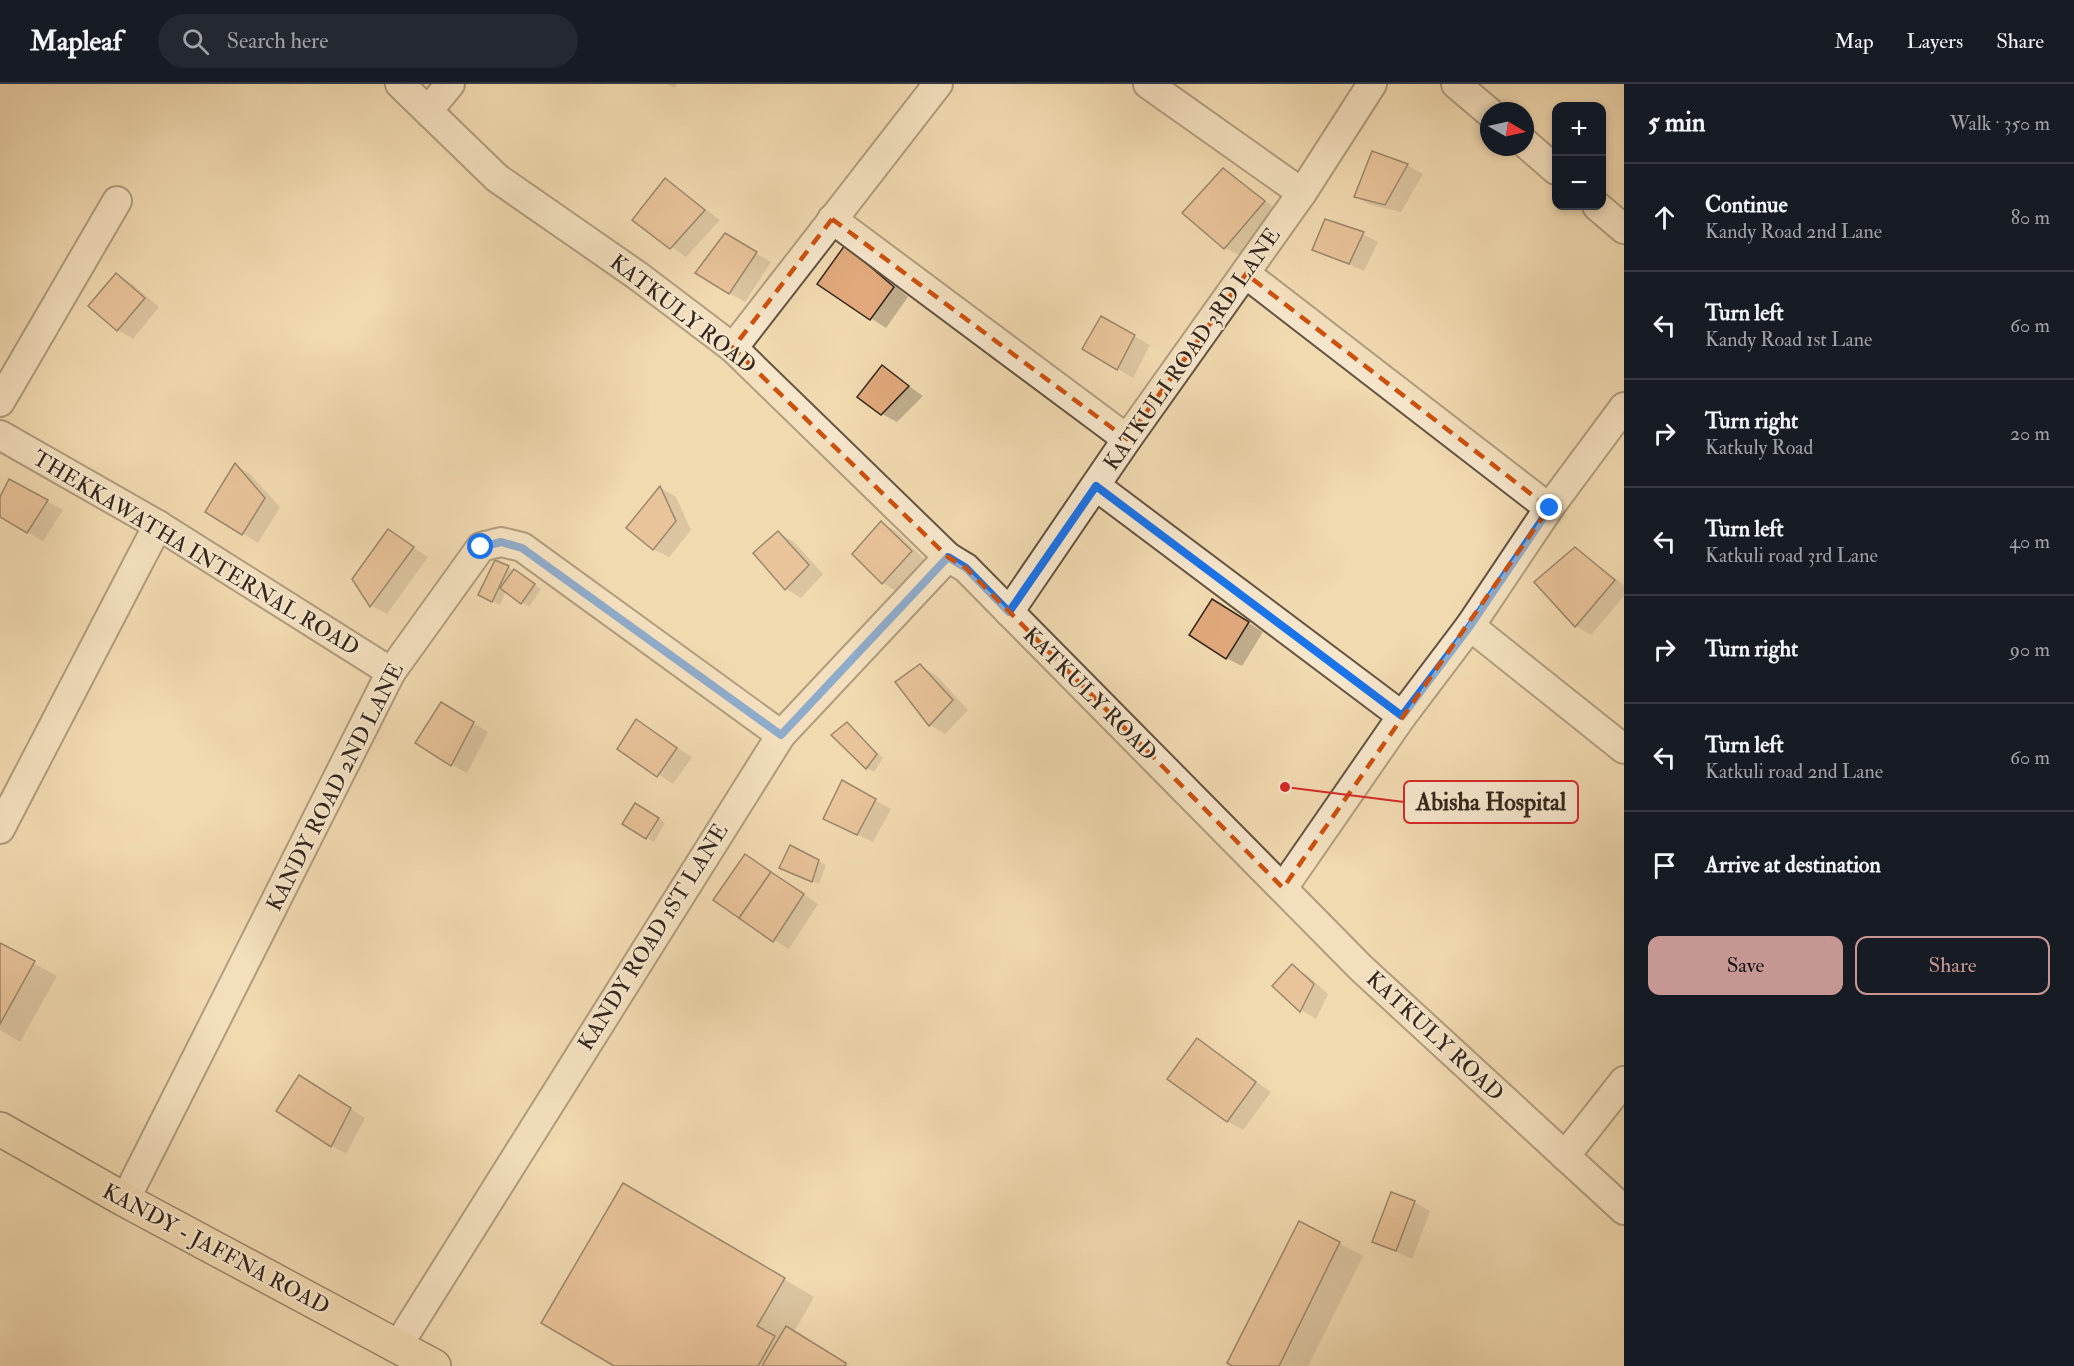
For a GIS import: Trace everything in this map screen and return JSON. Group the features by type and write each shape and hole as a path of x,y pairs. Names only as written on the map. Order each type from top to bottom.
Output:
{"highway":[{"name":"KANDY - JAFFNA ROAD","path":"0,1129 125,1200 434,1366"}],"street":[{"name":"KATKULY ROAD","path":"400,84 497,178 638,276 733,348 948,557 966,568 1361,968 1624,1210"},
{"path":"428,111 450,84"},
{"path":"1148,84 1302,193"},
{"name":"KATKULI ROAD 3RD LANE","path":"1009,612 1127,439 1302,193 1372,84"},
{"path":"1456,84 1480,104"},
{"path":"733,348 832,219 928,87"},
{"path":"1534,151 1552,166"},
{"path":"0,402 117,201"},
{"path":"1602,210 1624,229"},
{"path":"832,219 1127,439"},
{"path":"1246,274 1550,508"},
{"path":"1283,888 1402,716 1470,626 1550,508 1624,407"},
{"name":"THEKKAWATHA INTERNAL ROAD","path":"0,435 158,525 391,672"},
{"path":"1096,486 1402,716"},
{"path":"0,829 158,525"},
{"name":"KANDY ROAD 2ND LANE","path":"125,1200 391,672 481,547 501,542 522,548 781,735"},
{"name":"KANDY ROAD 1ST LANE","path":"397,1347 781,735 948,557"},
{"path":"1470,626 1624,749"},
{"path":"1565,1156 1624,1081"}],"highlighted area":[{"path":"832,219 1127,439 1246,274 1549,508 1283,888 966,568 948,557 733,348"}],"building":[{"path":"1372,151 1408,164 1385,205 1354,197"},
{"path":"1223,168 1265,201 1224,249 1182,213"},
{"path":"665,178 705,210 670,249 632,220"},
{"path":"1325,219 1364,232 1349,264 1312,250"},
{"path":"725,233 757,252 729,294 695,273"},
{"path":"845,245 894,287 870,320 817,284"},
{"path":"116,273 145,298 117,331 88,306"},
{"path":"1101,316 1135,335 1117,370 1082,349"},
{"path":"882,365 909,386 881,415 857,397"},
{"path":"235,463 265,498 242,535 205,512"},
{"path":"9,479 48,500 27,533 0,517 0,497"},
{"path":"660,486 676,521 653,550 626,528"},
{"path":"881,521 912,551 882,584 852,554"},
{"path":"388,529 414,547 370,607 352,579"},
{"path":"778,531 809,565 785,590 753,553"},
{"path":"1575,547 1615,580 1575,627 1534,582"},
{"path":"495,560 509,566 492,602 478,595"},
{"path":"514,569 535,584 521,604 500,588"},
{"path":"1212,599 1249,622 1226,659 1189,635"},
{"path":"920,664 953,700 929,726 895,682"},
{"path":"441,702 474,722 451,766 415,743"},
{"path":"636,719 677,748 657,777 617,749"},
{"path":"847,722 877,754 866,769 831,735"},
{"path":"842,780 876,799 857,835 823,819"},
{"path":"635,803 659,818 646,839 622,824"},
{"path":"790,845 819,860 812,882 779,868"},
{"path":"745,854 771,872 739,918 713,900"},
{"path":"771,872 804,894 773,942 739,918"},
{"path":"0,943 35,961 0,1024"},
{"path":"1292,964 1314,984 1300,1012 1272,986"},
{"path":"1197,1038 1256,1082 1227,1122 1167,1079"},
{"path":"299,1075 351,1108 331,1147 276,1111"},
{"path":"623,1183 785,1278 757,1326 775,1336 758,1366 614,1366 541,1323"},
{"path":"1391,1192 1415,1201 1396,1251 1372,1242"},
{"path":"1299,1221 1340,1242 1279,1366 1232,1366 1227,1363"},
{"path":"786,1326 846,1363 845,1366 762,1366"}],"place":[{"name":"Abisha Hospital","path":"1285,787"}],"route":[{"path":"481,547 501,542 522,548 781,735 948,557 966,568 1009,612 1096,486 1402,716 1470,626 1550,508"}]}
